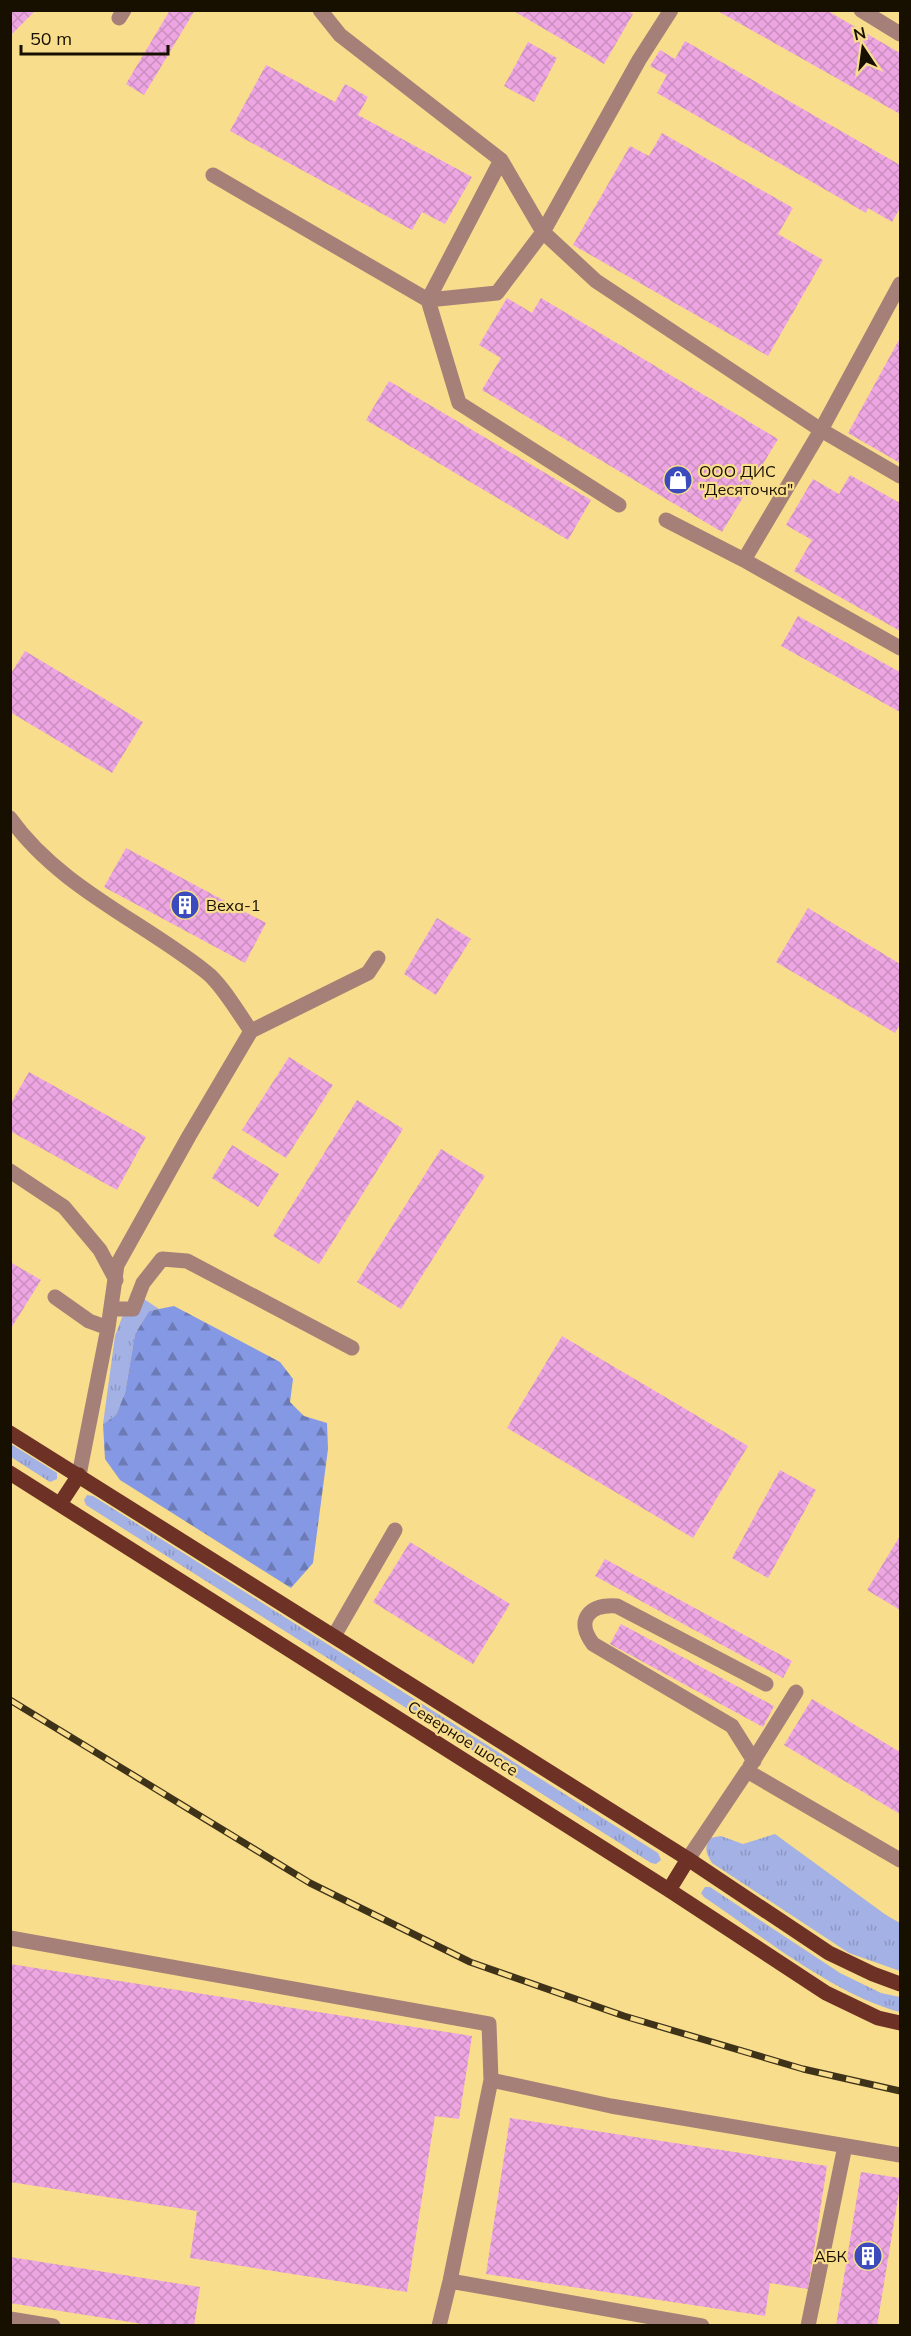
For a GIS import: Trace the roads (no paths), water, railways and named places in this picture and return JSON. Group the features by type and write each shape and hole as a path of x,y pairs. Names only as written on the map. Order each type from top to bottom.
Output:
{"main road":[{"name":"Северное шоссе","path":"10,1432 688,1860 829,1953 900,1984"},
{"name":"Северное шоссе","path":"10,1473 669,1890 826,1993 878,2018 900,2023"},
{"path":"60,1504 79,1475"},
{"path":"669,1890 688,1860"}],"lane":[{"path":"320,10 340,34 501,160 543,232 596,281 821,430 900,476"},
{"path":"213,175 428,300 497,293 543,232 639,60 671,10"},
{"path":"861,10 900,34"},
{"path":"501,160 428,300 459,403 619,505"},
{"path":"744,560 821,430 900,284"},
{"path":"666,520 744,560 900,648"},
{"path":"10,818 48,860 208,973 250,1030"},
{"path":"79,1475 108,1328 117,1264 250,1030 368,973 378,958"},
{"path":"10,1171 63,1207 100,1250 116,1280"},
{"path":"111,1309 133,1309 143,1283 162,1259 187,1261 352,1348"},
{"path":"55,1297 89,1321 108,1328"},
{"path":"334,1636 395,1530"},
{"path":"766,1684 617,1606 597,1607 589,1612 585,1620 585,1629 593,1644 732,1726 751,1766 900,1860"},
{"path":"688,1860 751,1766 796,1692"},
{"path":"10,1938 489,2024 491,2080 439,2325"},
{"path":"491,2080 611,2106 900,2156"},
{"path":"808,2325 845,2146"},
{"path":"450,2281 702,2325"},
{"path":"10,2319 53,2325"}],"railway":[{"path":"10,1700 310,1883 470,1962 624,2016 803,2069 900,2091"}],"place":[{"name":"ООО ДИС \"Десяточка\"","path":"678,480"},
{"name":"Веха-1","path":"185,905"},
{"name":"АБК","path":"868,2256"}]}
